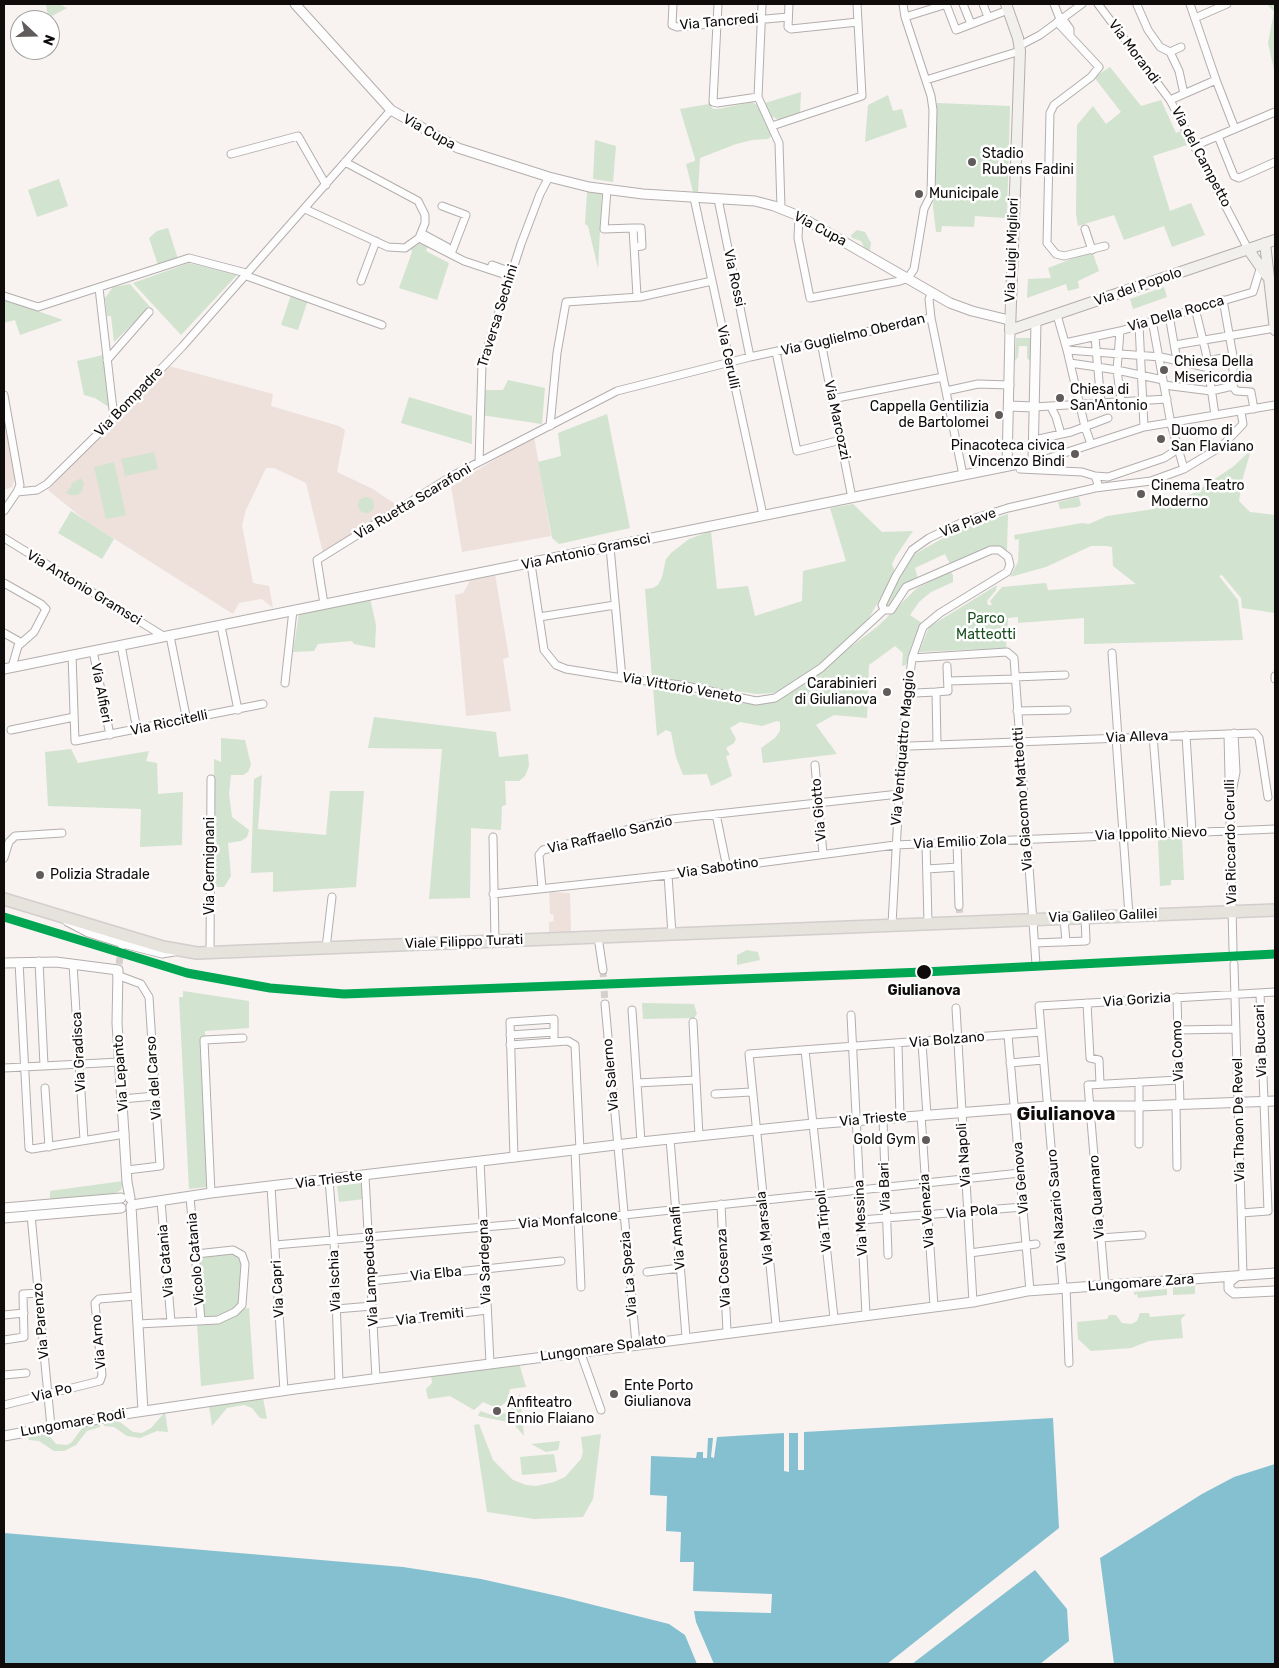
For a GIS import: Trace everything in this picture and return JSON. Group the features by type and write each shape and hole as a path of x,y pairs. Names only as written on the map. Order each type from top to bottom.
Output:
{"main road":[{"name":"Via Luigi Migliori","path":"1007,7 1019,48 1010,325"},
{"name":"Via del Popolo","path":"1010,325 1036,322 1275,240"},
{"path":"1256,246 1263,265"},
{"path":"1256,246 1268,276 1275,329"},
{"path":"1230,255 1263,265"},
{"name":"Viale Filippo Turati","path":"4,899 55,916 182,951 210,952 930,923"},
{"name":"Via Galileo Galilei","path":"930,923 960,919 1032,919 1275,910"}],"street":[{"name":"Via Cupa","path":"295,4 391,110 458,148 549,177 606,190 755,201 781,208 799,216 932,293"},
{"name":"Via Tancredi","path":"673,4 673,26 788,17"},
{"path":"718,4 713,102 717,104 758,97"},
{"path":"762,4 758,97 772,126 780,149 781,208"},
{"path":"789,4 789,28 795,30 858,22"},
{"path":"772,126 862,96 857,4"},
{"path":"799,216 798,238 810,298 908,278 914,269 924,209 931,194 933,110 926,80 904,17 903,4"},
{"path":"904,17 947,4 956,30 1007,7"},
{"path":"963,4 971,24"},
{"path":"983,4 988,17"},
{"path":"1054,4 1060,20 1070,29 1070,34 1088,56 1089,62 1096,71 1054,105 1050,113 1047,243 1056,254 1064,256 1105,246"},
{"path":"926,80 1019,48 1082,4"},
{"name":"Via Morandi","path":"1098,4 1170,100"},
{"path":"1190,4 1235,129"},
{"path":"1195,18 1227,4"},
{"path":"1137,6 1148,30 1160,47 1170,52 1179,71 1184,94"},
{"path":"1170,52 1181,47"},
{"name":"Via del Campetto","path":"1216,80 1170,100 1194,146 1256,246"},
{"name":"Via Bompadre","path":"17,492 37,490 47,484 114,418 182,347 245,274 326,186 391,110"},
{"path":"1194,146 1275,112"},
{"path":"231,154 298,136 326,186"},
{"path":"1218,136 1234,176 1239,178 1275,162"},
{"path":"305,209 397,249 405,248 420,236 425,214 418,201 345,162"},
{"name":"Traversa Sechini","path":"479,462 482,364 510,274 540,194 549,177"},
{"path":"606,190 604,229 642,228 642,246 635,247 637,296"},
{"name":"Via Cerulli","path":"694,198 763,516"},
{"name":"Via Rossi","path":"718,199 750,357"},
{"path":"442,206 466,215 452,252"},
{"path":"1085,230 1092,250"},
{"path":"420,236 452,252 510,274"},
{"path":"361,282 376,241"},
{"path":"4,296 38,308 189,258 245,274 382,325"},
{"name":"Via Della Rocca","path":"1066,346 1253,292 1263,265"},
{"path":"550,426 557,353 566,302 657,294 712,281"},
{"path":"99,288 114,418"},
{"name":"Via Guglielmo Oberdan","path":"729,362 932,318 929,299 932,293 964,309 1010,325"},
{"path":"1222,300 1232,356 1234,386 1236,392 1251,392 1254,409"},
{"path":"1195,308 1208,364 1215,415"},
{"path":"107,360 149,312"},
{"path":"1057,315 1084,427 1091,444"},
{"path":"1169,315 1177,361"},
{"path":"932,318 963,475"},
{"path":"1152,320 1171,424 1184,469"},
{"path":"1033,461 1036,322"},
{"path":"1010,325 1007,466 1020,469 1072,470 1104,477 1164,458 1178,449"},
{"path":"1139,325 1144,427"},
{"path":"1175,345 1275,329"},
{"path":"1120,331 1117,370 1121,402"},
{"path":"1095,337 1095,352 1102,402"},
{"name":"Via Marcozzi","path":"821,342 852,498"},
{"path":"1066,346 1095,352 1159,357 1208,364 1232,356"},
{"path":"776,352 797,451 841,440"},
{"name":"Via Ruetta Scarafoni","path":"324,604 317,560 452,476 617,391 729,362"},
{"path":"1070,363 1097,366 1211,391 1234,386"},
{"path":"832,399 943,377"},
{"path":"946,391 978,384 1010,385"},
{"path":"4,395 20,481 17,492 4,511"},
{"path":"1009,406 1051,407 1166,399"},
{"path":"1020,469 1033,461 1040,461 1144,427 1171,424 1275,405"},
{"path":"1051,407 1061,434"},
{"name":"Via Piave","path":"884,610 882,606 908,556 912,550 929,538 963,522 1008,508 1095,488 1151,481 1184,469 1200,462 1222,446 1243,424 1241,412"},
{"path":"1034,440 1061,434 1108,418"},
{"path":"1033,461 1040,467 1049,470"},
{"name":"Via Antonio Gramsci","path":"8,668 531,564 1033,461"},
{"path":"1126,470 1128,485"},
{"path":"1095,476 1098,484 1095,488"},
{"name":"Via Antonio Gramsci","path":"4,538 167,637"},
{"path":"610,547 622,678"},
{"name":"Via Ventiquattro Maggio","path":"884,610 891,610 906,587 991,550 999,550 1008,557 1010,565 1007,572 940,613 924,628 912,658 907,684 895,845 892,924"},
{"name":"Via Vittorio Veneto","path":"531,564 544,650 556,665 566,669 622,678 682,685 756,701 775,698 821,668 884,610"},
{"path":"4,583 41,604 46,609 34,632 20,642 8,668"},
{"path":"539,617 615,605"},
{"path":"285,683 293,610"},
{"path":"221,626 238,710"},
{"path":"4,634 20,642"},
{"path":"167,637 187,721"},
{"path":"121,645 137,730"},
{"name":"Via Alfieri","path":"93,650 110,735"},
{"name":"Via Giacomo Matteotti","path":"912,658 1007,652 1014,658 1018,742 1032,919"},
{"path":"1112,653 1129,915"},
{"path":"11,730 74,717 72,655"},
{"path":"914,693 948,691 947,666"},
{"path":"948,681 1065,675"},
{"path":"936,692 937,745"},
{"name":"Via Riccitelli","path":"74,717 75,741 187,721 262,704"},
{"path":"1017,711 1067,710"},
{"name":"Via Alleva","path":"910,746 1255,733 1260,738 1268,797"},
{"name":"Via Riccardo Cerulli","path":"1231,734 1236,772 1230,797 1233,950"},
{"path":"1186,735 1192,832"},
{"path":"1153,736 1161,833"},
{"name":"Via Giotto","path":"815,765 823,854"},
{"name":"Via Cermignani","path":"210,952 211,779"},
{"name":"Via Raffaello Sanzio","path":"542,888 539,852 672,820 899,794"},
{"path":"716,814 727,868"},
{"name":"Via Ippolito Nievo","path":"1026,839 1275,829"},
{"path":"4,858 9,842 14,836 62,833"},
{"path":"492,837 495,941"},
{"name":"Via Emilio Zola","path":"895,845 1026,839"},
{"path":"957,842 959,906"},
{"path":"926,843 927,900 930,923"},
{"name":"Via Sabotino","path":"493,894 727,868 895,845"},
{"path":"927,869 958,867"},
{"path":"668,875 672,934"},
{"path":"326,948 332,897"},
{"path":"55,916 88,933 123,945 162,954 182,951"},
{"path":"1035,943 1086,941 1085,917"},
{"path":"1064,918 1066,942"},
{"path":"1032,919 1036,964"},
{"path":"602,937 604,970"},
{"path":"39,961 44,1065"},
{"path":"4,963 39,961 96,967 118,972"},
{"path":"20,962 29,1148 125,1134"},
{"name":"Via Gradisca","path":"73,964 84,1140"},
{"name":"Via Thaon De Revel","path":"1234,964 1239,1102 1241,1275"},
{"name":"Via Lepanto","path":"118,972 120,1062 127,1170 127,1203 131,1218 143,1411"},
{"name":"Via del Carso","path":"118,972 141,984 149,997 160,1166 127,1170"},
{"name":"Via Gorizia","path":"1039,1006 1275,992"},
{"name":"Via Buccari","path":"1241,1213 1268,1211 1260,993"},
{"name":"Via Como","path":"1176,997 1179,1080 1177,1167"},
{"path":"1087,1003 1090,1058 1099,1060 1100,1084 1179,1080"},
{"name":"Via Salerno","path":"605,1004 618,1145"},
{"name":"Via Nazario Sauro","path":"1039,1006 1043,1060 1051,1106 1065,1287"},
{"name":"Via Napoli","path":"956,1008 973,1302"},
{"path":"632,1010 641,1142"},
{"path":"851,1015 857,1121"},
{"path":"514,1158 509,1023 512,1020 554,1019 554,1042"},
{"path":"692,1022 699,1136"},
{"path":"1178,1030 1236,1029"},
{"path":"510,1034 554,1032"},
{"name":"Via Bolzano","path":"748,1054 922,1043 1041,1032"},
{"name":"Via Genova","path":"1008,1035 1030,1291"},
{"path":"211,1193 204,1040 243,1038"},
{"path":"510,1045 554,1042 573,1043 576,1049 578,1219 581,1287"},
{"name":"Via Venezia","path":"922,1043 925,1184 934,1306"},
{"path":"898,1044 900,1117"},
{"name":"Via Tripoli","path":"805,1050 834,1318"},
{"name":"Via Marsala","path":"748,1054 776,1326"},
{"path":"1010,1063 1043,1060"},
{"path":"4,1068 120,1062"},
{"path":"637,1083 696,1080"},
{"path":"1139,1082 1139,1144"},
{"name":"Via Quarnaro","path":"1100,1084 1088,1084 1100,1238 1106,1286"},
{"path":"45,1088 49,1146"},
{"path":"715,1094 751,1092"},
{"path":"122,1099 155,1096"},
{"name":"Via Trieste","path":"127,1203 161,1201 211,1193 480,1161 813,1124 1051,1106 1139,1106 1275,1101"},
{"name":"Via Bari","path":"883,1119 888,1255"},
{"name":"Via Messina","path":"857,1121 866,1315"},
{"name":"Via Amalfi","path":"670,1139 686,1337"},
{"name":"Via La Spezia","path":"618,1145 636,1344"},
{"name":"Via Sardegna","path":"480,1161 490,1362"},
{"name":"Via Monfalcone","path":"275,1245 624,1215 1020,1173"},
{"name":"Via Lampedusa","path":"365,1176 376,1378"},
{"name":"Via Ischia","path":"328,1180 334,1240 339,1383"},
{"name":"Via Capri","path":"271,1187 284,1391"},
{"name":"Vicolo Catania","path":"190,1197 201,1320"},
{"name":"Via Catania","path":"161,1201 171,1322"},
{"path":"4,1208 127,1203"},
{"path":"4,1218 127,1203"},
{"name":"Via Cosenza","path":"721,1204 727,1332"},
{"name":"Via Pola","path":"861,1220 1023,1208"},
{"name":"Via Parenzo","path":"31,1215 47,1394 52,1427"},
{"path":"1100,1238 1142,1234"},
{"path":"970,1252 1036,1244"},
{"path":"138,1324 218,1320 235,1312 242,1305 245,1264 242,1255 232,1250 196,1254"},
{"name":"Via Elba","path":"372,1281 561,1261"},
{"path":"648,1272 680,1268"},
{"name":"Lungomare Zara","path":"1065,1287 1106,1286 1275,1273"},
{"path":"1257,1274 1259,1292"},
{"name":"Lungomare Zara","path":"1228,1282 1234,1277 1241,1275"},
{"name":"Lungomare Zara","path":"1217,1277 1228,1282"},
{"name":"Lungomare Zara","path":"1228,1282 1229,1289 1234,1293 1275,1291"},
{"path":"1065,1287 1068,1309 1066,1320 1069,1363"},
{"name":"Lungomare Spalato","path":"143,1411 490,1362 973,1302 1030,1291 1065,1287"},
{"path":"4,1340 25,1335 23,1294 39,1293"},
{"name":"Via Arno","path":"100,1381 102,1375 95,1303 99,1299 136,1296"},
{"path":"336,1309 372,1306"},
{"name":"Via Tremiti","path":"373,1324 487,1310"},
{"path":"4,1315 24,1314"},
{"path":"580,1351 600,1410"},
{"path":"4,1375 26,1372"},
{"name":"Via Po","path":"4,1405 100,1381"},
{"name":"Lungomare Rodi","path":"4,1436 143,1411"}],"shaded area":[{"path":"169,366 273,394 271,406 339,426 345,430 337,472 373,489 398,506 323,553 306,483 274,468 266,468 246,510 242,525 253,583 269,586 273,608 262,599 239,603 233,614 86,521 48,490 115,419 120,420 131,409 130,405"},
{"path":"4,411 15,478 12,487 4,490"},
{"path":"534,436 551,536 462,552 451,486"},
{"path":"495,574 509,657 503,659 511,711 466,716 455,595 463,593 469,583 468,578"},
{"path":"549,892 570,893 571,932 549,933 549,922 554,921 553,914 550,914"}],"green space":[{"path":"46,4 59,4 67,8 60,12 60,10 47,10"},
{"path":"1267,4 1275,4 1275,74 1268,43 1274,12"},
{"path":"1110,67 1141,106 1161,100 1176,133 1183,130 1190,144 1153,156 1170,211 1191,203 1205,235 1172,247 1164,226 1124,240 1114,215 1078,226 1076,214 1077,125 1093,106 1106,124 1121,112 1094,77"},
{"path":"801,92 800,114 780,120 770,116 762,104"},
{"path":"888,95 893,111 902,109 907,127 865,142 868,105"},
{"path":"752,102 760,107 773,135 768,139 736,144 700,158 698,192 693,192 686,164 695,161 695,159 680,109 709,104 713,109 718,109"},
{"name":"Stadio Rubens Fadini","path":"937,103 1010,106 1007,216 1005,218 975,216 974,227 942,226 941,232 936,232 933,207"},
{"path":"595,140 616,146 613,182 593,179"},
{"path":"59,179 68,206 37,217 28,190"},
{"path":"587,192 602,193 598,268 588,226 585,224"},
{"path":"168,228 178,259 158,265 149,238 157,231"},
{"path":"857,230 865,232 871,243 870,250 866,251 861,241 852,238 851,235"},
{"path":"421,243 428,246 426,251 449,263 437,300 399,288 412,252 411,249"},
{"path":"1092,251 1099,271 1078,281 1079,288 1068,291 1066,284 1027,298 1028,279 1051,278 1048,268"},
{"path":"189,263 237,275 181,335 133,283"},
{"path":"130,284 150,307 114,342 111,316 107,316 105,298 113,287"},
{"path":"1164,287 1167,297 1133,309 1130,299"},
{"path":"291,295 308,300 298,330 281,325"},
{"path":"4,299 63,320 20,335 15,320 4,323"},
{"path":"1016,338 1032,338 1031,362 1027,358 1027,346 1019,346 1018,357 1015,361"},
{"path":"1252,354 1254,369 1241,371 1239,356"},
{"path":"103,355 112,409 95,398 84,395 77,361"},
{"path":"508,380 545,388 542,424 481,415 481,390 503,390"},
{"path":"409,397 472,416 472,444 401,423"},
{"path":"607,414 630,528 559,544 552,538 538,462 561,456 558,433"},
{"name":"Parco Matteotti","path":"1251,450 1242,481 1239,501 1250,512 1275,515 1275,613 1242,608 1241,598 1222,575 1219,576 1238,600 1243,640 1084,644 1084,618 1018,623 1018,617 1008,618 1006,648 919,652 929,627 997,585 996,590 987,601 988,605 992,605 990,601 1002,587 1046,583 1048,590 1136,584 1113,566 1112,547 1107,546 1091,546 1046,567 1010,577 1018,562 1019,539 1015,540 1014,535 1082,523 1089,524 1107,516 1154,509 1194,493 1234,466"},
{"path":"154,452 158,469 125,476 121,459"},
{"path":"114,462 126,515 106,519 94,467"},
{"path":"81,478 84,484 82,492 77,495 69,495 66,492 72,486 71,484"},
{"path":"366,497 374,505 366,513 358,505"},
{"path":"1079,497 1081,505 1078,507 1060,509 1058,502"},
{"path":"853,504 882,532 913,531 896,556 892,564 895,572 865,625 820,667 789,687 773,693 757,694 652,679 645,589 658,585 666,559 671,553 689,539 711,531 717,589 748,586 755,616 802,601 803,571 846,561 830,508"},
{"path":"71,511 114,539 102,559 58,533"},
{"path":"1008,514 1007,550 994,546 950,564 945,554 915,568 918,579 888,608 885,606 913,555 956,531"},
{"path":"950,571 953,575 953,582 931,592 919,602 910,615 925,625 912,644 906,665 902,666 903,653 895,646 869,665 867,718 834,715 816,725 837,754 763,763 761,748 775,738 780,731 780,722 777,721 762,726 740,722 730,728 736,739 734,743 726,748 730,755 726,756 732,776 711,786 707,774 683,775 676,757 671,732 666,730 657,736 653,688 747,703 768,702 790,692 877,627 917,588"},
{"path":"370,598 376,625 375,648 354,644 352,641 318,644 314,651 293,652 299,613"},
{"path":"374,717 496,732 499,757 528,754 529,766 525,776 519,781 505,781 506,805 502,806 501,830 471,828 470,898 429,899 442,749 368,748"},
{"path":"221,738 245,740 251,765 248,772 243,775 231,775 229,794 232,817 249,830 247,837 241,841 228,843 231,876 224,887 215,887 214,759 221,762"},
{"path":"71,749 78,763 149,751 146,761 157,763 158,794 183,792 182,845 140,847 141,809 48,806 45,752"},
{"path":"262,775 258,829 326,835 330,791 364,791 356,887 273,892 273,872 251,873 254,779"},
{"path":"1182,838 1184,880 1171,880 1171,885 1160,886 1158,839"},
{"path":"747,950 758,952 760,960 737,965 737,955"},
{"path":"183,991 249,1001 249,1028 205,1031 205,1037 200,1042 207,1187 189,1189 179,997 183,997"},
{"path":"642,1003 694,1004 697,1014 694,1018 643,1019"},
{"path":"123,1181 121,1190 112,1195 50,1202 50,1191"},
{"path":"362,1183 364,1199 339,1202 337,1186"},
{"path":"231,1252 238,1255 243,1263 240,1305 223,1316 213,1319 204,1318 198,1262 204,1257"},
{"path":"1195,1286 1195,1294 1173,1295 1173,1287"},
{"path":"1167,1289 1167,1295 1138,1298 1137,1294 1134,1295 1134,1292"},
{"path":"249,1308 254,1379 201,1386 197,1323 222,1322"},
{"path":"1140,1313 1149,1313 1150,1317 1186,1314 1181,1319 1183,1338 1149,1341 1131,1348 1091,1351 1078,1339 1077,1322 1107,1319 1109,1315 1116,1315 1122,1323 1131,1324 1137,1321"},
{"path":"519,1363 526,1387 510,1389 507,1401 501,1406 492,1406 483,1402 474,1410 450,1396 428,1399 426,1389 432,1383 431,1374"},
{"path":"520,1393 524,1436 513,1423 478,1416 480,1411 492,1415 507,1413 515,1405"},
{"path":"263,1398 267,1419 260,1418 252,1408 244,1405 227,1408 212,1426 209,1406"},
{"path":"165,1412 168,1432 157,1431 140,1438 127,1436 114,1427 104,1426 103,1422 116,1419 133,1432 142,1433 151,1428"},
{"path":"100,1423 100,1427 87,1431 76,1445 64,1451 54,1451 39,1441 29,1440 28,1437 47,1433 56,1444 67,1445 72,1442 83,1427"},
{"path":"479,1424 493,1460 513,1480 526,1485 536,1486 554,1482 565,1477 581,1459 583,1452 581,1437 601,1434 593,1499 583,1517 534,1519 487,1512 474,1425"},
{"path":"560,1441 558,1450 546,1452 531,1444"},
{"path":"554,1454 557,1472 522,1475 520,1457"}],"water":[{"path":"1053,1418 1059,1528 887,1664 714,1664 696,1622 694,1611 771,1613 772,1594 693,1591 694,1562 680,1562 681,1532 666,1531 667,1496 650,1495 651,1456 696,1458 697,1452 703,1452 703,1458 707,1458 708,1438 713,1438 711,1457 714,1458 717,1437 784,1433 784,1471 789,1472 789,1433 798,1433 798,1470 804,1470 804,1432"},
{"path":"1275,1464 1275,1664 1114,1664 1100,1558 1202,1494 1234,1477"},
{"path":"4,1533 403,1567 481,1579 669,1624 685,1635 697,1664 4,1664"},
{"path":"1035,1570 1067,1609 1069,1641 1040,1664 912,1664"}],"tunnel":[{"path":"959,906 960,916"},
{"path":"119,964 122,946"},
{"path":"1233,950 1234,964"},
{"path":"603,970 605,1004"}],"transit line":[{"path":"4,917 187,973 270,988 344,994 924,972 1275,954"}],"place":[{"name":"Stadio Rubens Fadini","path":"972,162"},
{"name":"Municipale","path":"919,194"},
{"name":"Chiesa Della Misericordia","path":"1164,370"},
{"name":"Chiesa di San'Antonio","path":"1060,398"},
{"name":"Cappella Gentilizia de Bartolomei","path":"999,415"},
{"name":"Duomo di San Flaviano","path":"1161,439"},
{"name":"Pinacoteca civica Vincenzo Bindi","path":"1075,454"},
{"name":"Cinema Teatro Moderno","path":"1141,494"},
{"name":"Carabinieri di Giulianova","path":"887,692"},
{"name":"Polizia Stradale","path":"40,875"},
{"name":"Giulianova","path":"924,972"},
{"name":"Gold Gym","path":"926,1140"},
{"name":"Ente Porto Giulianova","path":"614,1394"},
{"name":"Anfiteatro Ennio Flaiano","path":"497,1411"}],"district":[{"name":"Giulianova","path":"1066,1115"}]}
